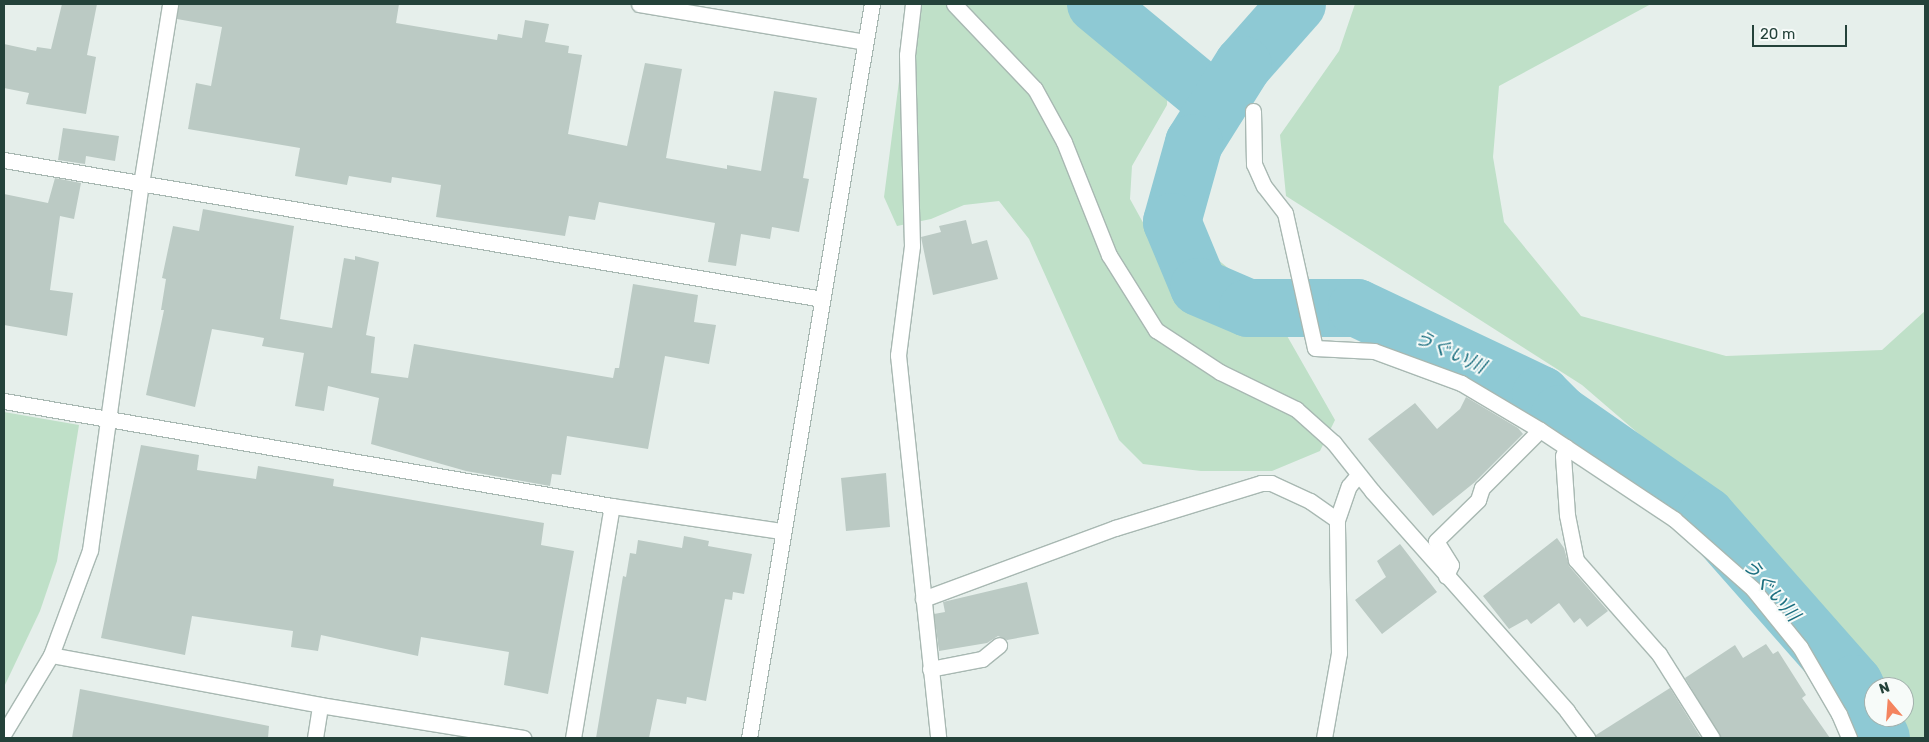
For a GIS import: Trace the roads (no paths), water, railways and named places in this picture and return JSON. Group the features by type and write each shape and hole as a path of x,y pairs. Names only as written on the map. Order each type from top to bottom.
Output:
{"street":[{"path":"4,733 51,655 90,550 141,184 170,4"},
{"path":"639,4 865,42"},
{"path":"749,738 782,531 872,4"},
{"path":"913,4 907,55 912,246 898,355 938,738"},
{"path":"954,4 1035,89 1064,142 1109,256 1156,330 1220,372 1296,409 1334,443 1358,475 1446,576 1567,710 1587,738"},
{"path":"1253,111 1254,164 1264,186 1285,213 1315,348 1374,351 1461,383 1540,430 1674,519 1753,589 1800,647 1840,714 1850,738"},
{"path":"4,160 822,299"},
{"path":"4,401 108,417 612,506 782,531"},
{"path":"1446,576 1451,565 1436,541 1478,500 1482,488 1540,430"},
{"path":"1566,447 1563,456 1567,515 1576,560 1659,654 1712,738"},
{"path":"1324,738 1339,653 1337,520 1349,486 1358,475"},
{"path":"923,599 1115,528 1261,483 1271,483 1310,501 1337,520"},
{"path":"573,738 612,506"},
{"path":"930,669 982,659 999,645"},
{"path":"51,655 320,705 523,738"},
{"path":"316,738 320,705"}],"waterway":[{"path":"1096,4 1218,105"},
{"name":"うぐい川","path":"1297,4 1243,65 1194,143 1172,222 1199,287 1248,308 1357,308 1541,395 1560,414 1706,516 1854,684 1881,738"}]}
